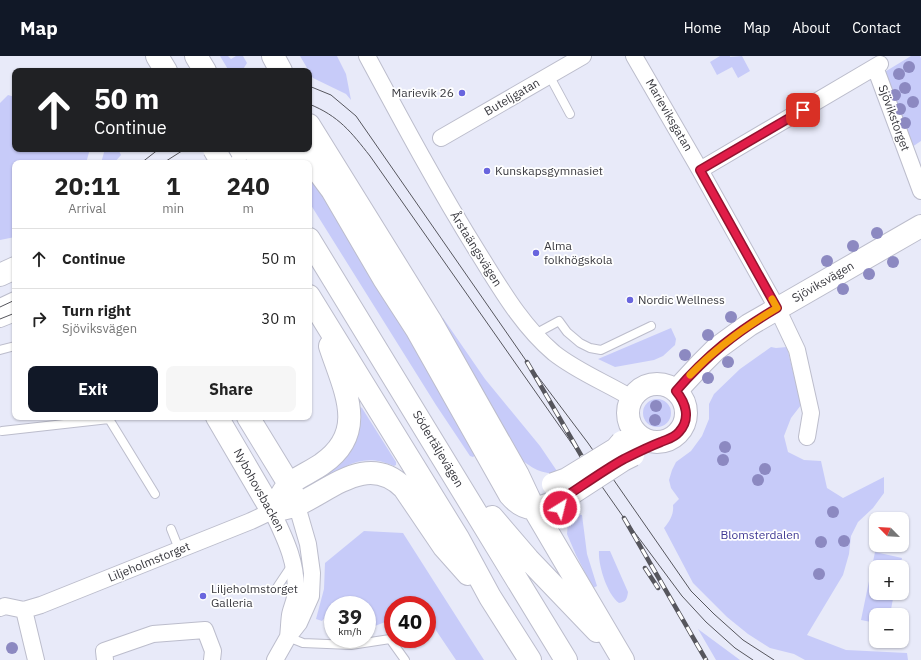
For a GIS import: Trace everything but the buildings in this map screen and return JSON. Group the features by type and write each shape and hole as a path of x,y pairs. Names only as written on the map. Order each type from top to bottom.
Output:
{"street":[{"path":"157,56 164,68"},
{"path":"196,56 203,68"},
{"path":"273,56 279,68"},
{"name":"Årstaängsvägen","path":"367,56 456,217 511,304 535,334 555,353 592,377 632,399"},
{"name":"Buteljgatan","path":"441,138 583,56"},
{"name":"Marieviksgatan","path":"634,56 777,308 797,350 811,413 807,437"},
{"name":"Sjövikstorget","path":"700,170 878,66 921,191"},
{"path":"312,134 430,320 518,475 534,509 621,656"},
{"path":"226,160 238,152"},
{"path":"260,152 271,157 293,154 307,160"},
{"path":"312,163 318,169 332,190 384,279 417,330 510,495 522,505 534,509"},
{"name":"Sjöviksvägen","path":"676,391 716,349 749,325 921,226"},
{"name":"Södertäljevägen","path":"312,244 566,660"},
{"path":"0,275 12,269"},
{"path":"0,307 12,301"},
{"path":"272,511 289,484 314,470 335,455 344,442 349,428 350,402 314,304"},
{"path":"314,304 458,538 490,597 530,660"},
{"path":"0,319 12,314"},
{"path":"534,509 558,491 567,479 616,449 630,442 661,442 672,439 680,431 685,422 686,410 683,400 676,391 667,386 657,384 648,386 639,391 632,399 630,406 630,442"},
{"name":"Nybohovsbacken","path":"219,420 272,511 285,537 294,563 295,597 290,615 288,637"},
{"name":"Nybohovsbacken","path":"250,420 289,484 308,544 312,573 311,596 299,623 288,637 275,660"},
{"path":"446,462 528,560 621,656"},
{"path":"272,511 297,506 347,478 373,472 385,475 396,480 411,497 444,547 490,597"},
{"path":"518,475 558,491"},
{"path":"558,491 559,530 588,599"},
{"name":"Liljeholmstorget","path":"24,610 81,590 180,549 251,522 272,511"},
{"path":"0,608 5,606 24,610 36,660"},
{"path":"104,660 104,651 153,634 205,630 213,651 212,660"}],"lane":[{"path":"549,75 570,114"},
{"path":"535,334 559,321 567,332 580,343 590,348 601,350 651,326"},
{"path":"0,350 12,347"},
{"path":"2,431 100,420"},
{"path":"110,420 155,494"},
{"path":"172,529 180,549"},
{"path":"276,589 294,563"},
{"path":"288,637 303,642 351,645 390,639 405,660"}],"green space":[{"path":"220,56 228,56 231,59 236,56 243,56 247,63 244,68 227,68"},
{"path":"300,56 337,56 346,74 351,100 346,94 313,78 312,68 307,68"},
{"path":"720,56 742,56 750,71 738,78 732,67 717,75 710,62"},
{"path":"911,56 920,56 921,58 921,141 909,149 883,73"},
{"path":"8,95 12,96 12,152 89,152 87,160 12,160 12,238 0,240 0,103"},
{"path":"104,152 120,152 121,155 117,160 102,160"},
{"path":"312,176 332,203 477,454 473,457 470,456 436,405 312,207"},
{"path":"443,318 485,379 540,446 559,474 539,471 522,460 439,320"},
{"path":"671,328 676,339 675,345 663,356 654,360 615,367 598,359"},
{"name":"Blomsterdalen","path":"771,347 787,347 801,405 791,418 784,436 788,452 804,460 821,461 827,488 843,498 884,477 884,493 873,508 858,522 851,536 849,554 843,575 807,635 846,650 907,653 908,660 805,660 794,654 770,648 748,634 727,617 693,583 664,528 671,517 673,505 679,499 671,488 669,480 672,470 676,462 691,451 702,436 709,419 709,404 714,394 740,369"},
{"path":"657,399 667,403 671,413 667,423 657,427 647,423 643,413 647,403"},
{"path":"360,407 396,462 396,465 394,466 374,460 365,460 340,469 323,480 321,477"},
{"path":"571,513 582,515 587,554 597,586 593,588 567,534"},
{"path":"364,531 403,533 484,660 456,660 436,630 436,596 384,596 384,622 376,626 376,596 324,596 324,619 322,621 316,619 324,589 325,563"},
{"path":"599,551 610,551 628,592 627,598 623,602 619,603 615,599 607,586 600,564"},
{"path":"875,552 902,558 902,560 873,560"},
{"path":"869,581 869,600 893,600 891,608 869,608 869,622 861,620"},
{"path":"698,629 740,660 716,660"}],"tram line":[{"path":"312,87 331,95 356,116 527,362 588,443 691,591 743,640 774,660"},
{"path":"312,106 336,119 350,132 370,156 624,518 682,596 706,622 735,648 753,660"},
{"path":"145,160 155,152"},
{"path":"168,160 180,152"},
{"path":"0,307 12,301"},
{"path":"0,319 12,314"}],"railway":[{"path":"527,362 585,462"},
{"path":"624,518 706,660"},
{"path":"645,568 658,588"}],"slow traffic":[{"path":"690,375 716,349 749,325 777,308 772,299"}],"place":[{"name":"Marievik 26","path":"462,93"},
{"name":"Kunskapsgymnasiet","path":"487,171"},
{"name":"Alma folkhögskola","path":"536,253"},
{"name":"Nordic Wellness","path":"630,300"},
{"name":"Liljeholmstorget Galleria","path":"203,596"}],"route":[{"path":"560,508 562,499 623,460 661,442 672,439 680,431 685,422 686,410 683,400 676,391 716,349 749,325 777,308 700,170 803,110"}]}
